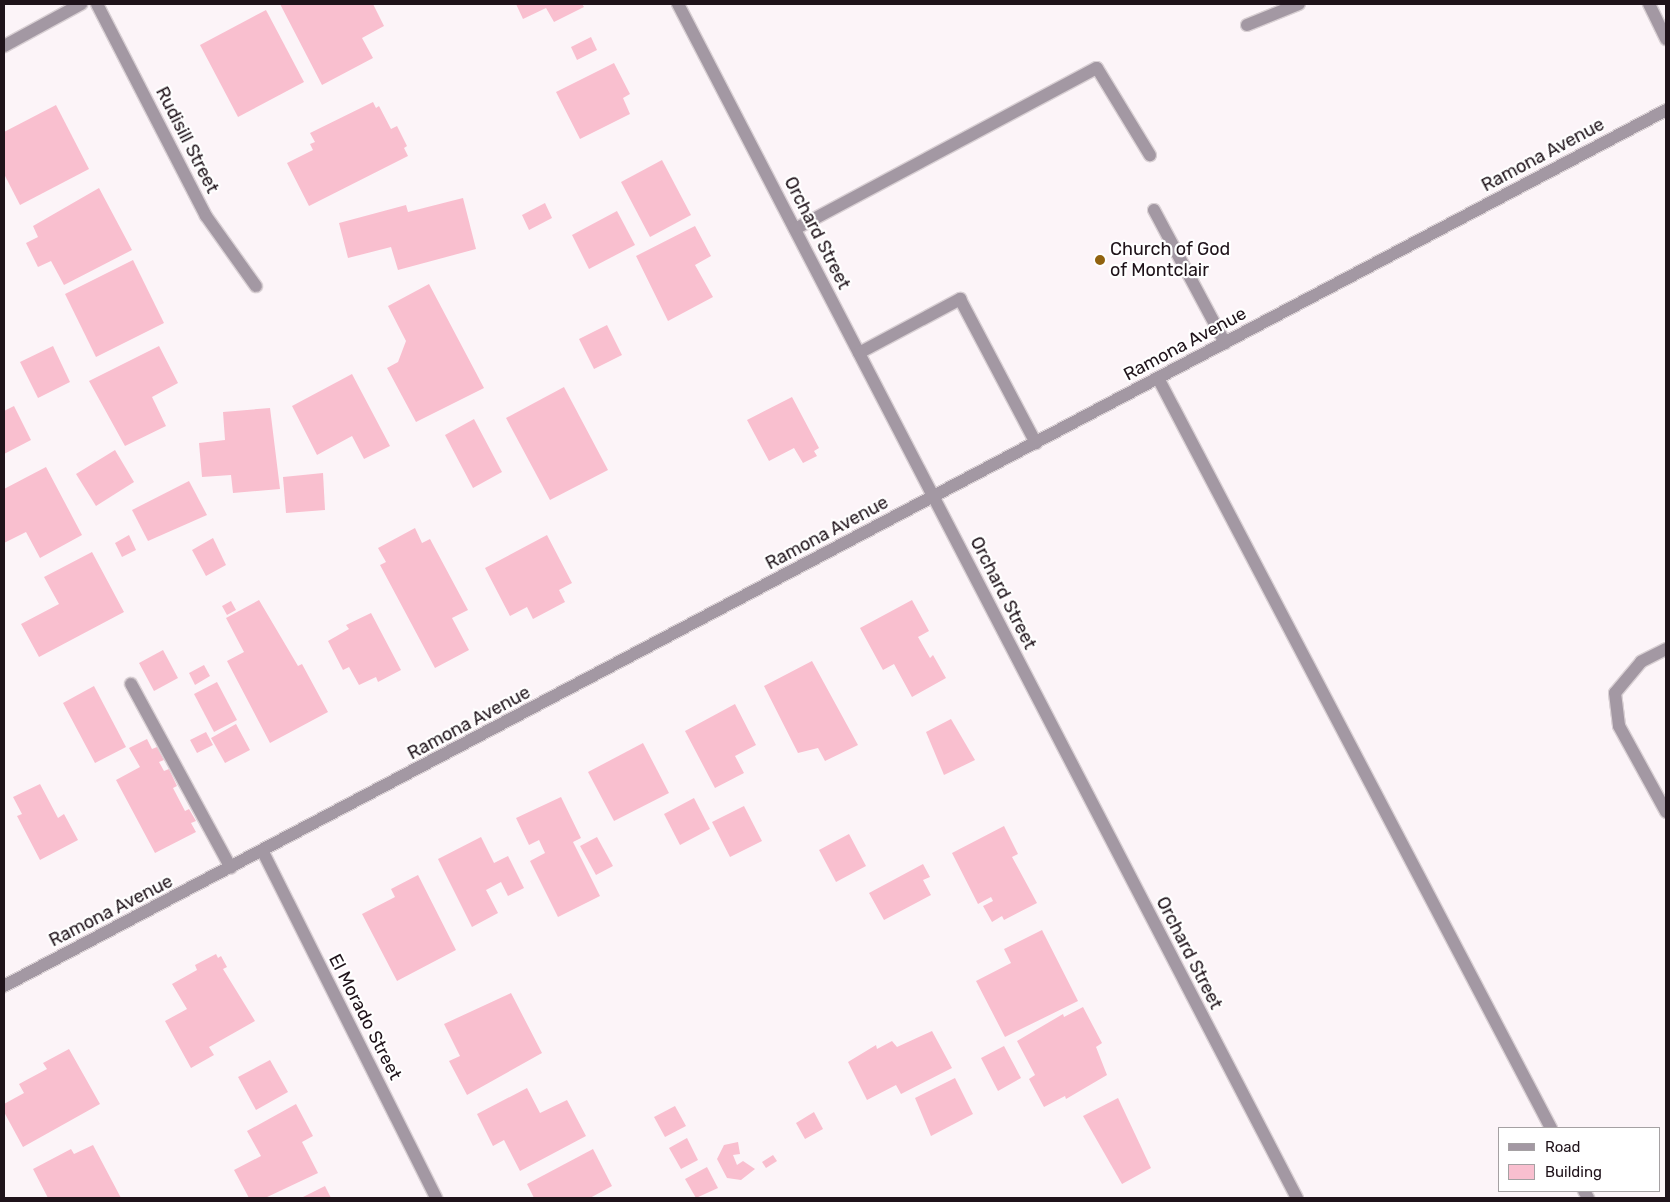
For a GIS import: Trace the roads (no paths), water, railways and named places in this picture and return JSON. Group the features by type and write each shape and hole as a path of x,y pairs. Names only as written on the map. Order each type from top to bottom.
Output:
{"street":[{"path":"4,46 81,4"},
{"name":"Rudisill Street","path":"97,4 206,216 256,286"},
{"name":"Orchard Street","path":"678,4 1297,1198"},
{"path":"1246,25 1299,4"},
{"path":"1649,4 1666,38"},
{"path":"795,229 1097,68 1150,155"},
{"name":"Ramona Avenue","path":"4,986 263,852 1666,110"},
{"path":"1154,210 1225,343"},
{"path":"859,352 960,299 1036,443"},
{"path":"1158,378 1550,1127"},
{"path":"1666,649 1641,662 1615,693 1619,726 1666,812"},
{"path":"131,684 231,868"},
{"name":"El Morado Street","path":"263,852 436,1198"}],"place":[{"name":"Church of God of Montclair","path":"1100,260"}]}
